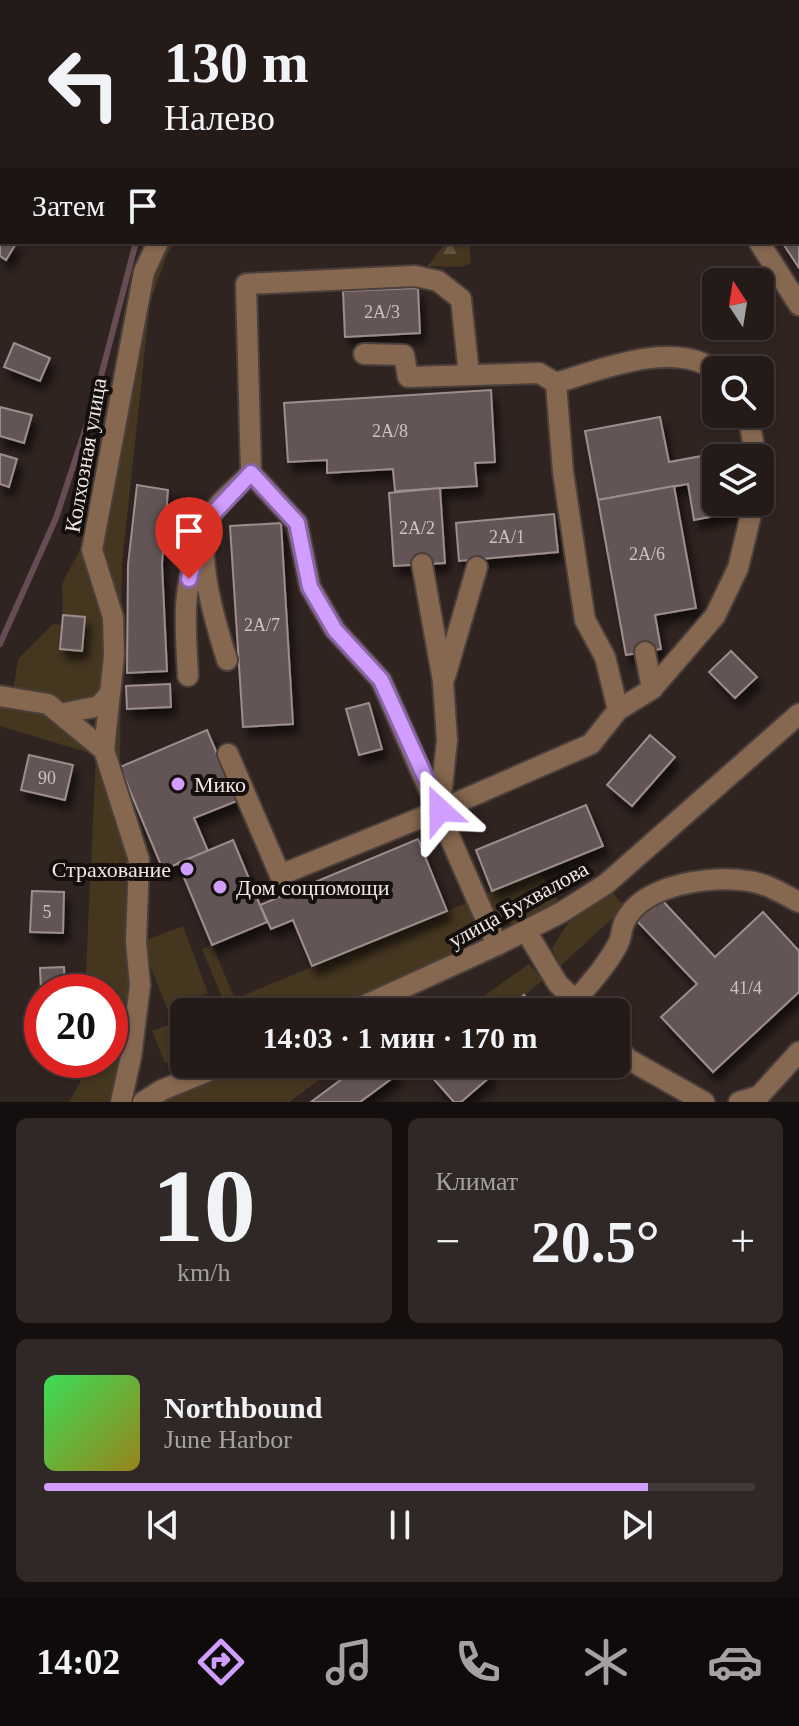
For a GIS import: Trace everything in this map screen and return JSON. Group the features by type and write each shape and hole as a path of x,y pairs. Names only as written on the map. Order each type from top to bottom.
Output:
{"street":[{"name":"Колхозная улица","path":"121,1102 131,1057 140,985 136,942 139,860 104,750 114,656 113,617 92,550 144,272 157,244"},
{"path":"760,244 799,305"},
{"path":"469,375 461,299 438,281 415,276 246,284 251,473 297,523 310,587 335,630 381,680 497,945"},
{"path":"364,354 404,355 408,377 539,373 556,383 650,358 680,358 702,363"},
{"path":"556,383 563,472 585,620 605,657 618,710"},
{"path":"227,660 211,609 205,541 210,517 251,473"},
{"path":"228,754 280,875 591,744 618,710 652,689 715,616 738,568 751,516"},
{"path":"188,676 185,599 194,558 205,541"},
{"path":"422,564 443,681 447,740 440,810"},
{"path":"443,681 477,567"},
{"path":"645,652 652,689"},
{"path":"0,696 48,704 104,750"},
{"path":"60,714 99,706 108,696"},
{"name":"улица Бухвалова","path":"381,998 526,931 606,884 799,714"},
{"path":"587,998 620,941 625,920 653,894 696,880 735,880 770,887 799,902"},
{"path":"526,931 558,984 575,998"},
{"path":"739,1102 759,1096 799,1052"},
{"path":"630,1060 704,1102"},
{"path":"143,1102 191,1078"}],"green space":[{"path":"164,244 174,244 150,302 122,564 120,767 116,768 100,530 149,272"},
{"path":"444,244 469,244 471,263 461,267 428,266"},
{"path":"88,534 109,617 103,694 80,704 13,691 18,659 53,624 62,625 60,649 82,650 85,618 63,615 62,584"},
{"path":"0,701 45,708 101,753 131,868 126,944 130,993 128,1015 128,974 86,974 96,755 0,726"},
{"path":"539,871 559,902 513,924 494,915 484,894"},
{"path":"612,892 625,907 560,966 552,948 570,920"},
{"path":"471,901 481,922 477,942 353,998 237,998"},
{"path":"183,926 208,993 195,998 170,998 170,1008 167,1009 141,942"},
{"path":"212,945 235,998 222,998 202,949"},
{"path":"529,964 543,980 522,998 481,998"},
{"path":"170,1024 170,1061 165,1063 152,1031"},
{"path":"80,1078 118,1078 111,1102 69,1102"},
{"path":"215,1078 322,1078 289,1102 158,1102"}],"building":[{"path":"0,244 16,244 6,260 0,256"},
{"path":"783,244 799,244 799,268"},
{"path":"418,288 420,333 345,337 343,291"},
{"path":"14,343 50,358 40,381 4,367"},
{"path":"491,390 495,462 475,463 477,486 395,491 393,469 327,473 327,460 288,462 284,403"},
{"path":"0,407 32,415 24,443 0,436"},
{"path":"660,417 669,462 702,456 702,516 714,516 694,520 688,484 598,500 585,431"},
{"path":"0,454 17,459 9,487 0,484"},
{"path":"137,485 168,490 162,564 167,671 127,673 128,565"},
{"path":"674,486 696,608 655,615 661,649 626,655 598,500"},
{"path":"440,488 445,563 394,566 389,493"},
{"path":"554,514 558,552 459,561 456,523"},
{"path":"281,523 293,724 243,727 230,526"},
{"path":"63,615 85,617 82,651 60,649"},
{"path":"731,651 757,677 735,698 709,672"},
{"path":"170,684 171,707 127,709 126,686"},
{"path":"369,703 382,749 359,755 346,709"},
{"name":"Мико","path":"207,730 237,801 194,818 208,851 163,870 120,767"},
{"path":"650,735 675,757 632,806 607,785"},
{"path":"29,755 73,765 65,800 21,790"},
{"path":"586,805 603,846 492,891 476,850"},
{"path":"418,839 447,911 312,966 293,920 271,929 260,905"},
{"name":"Дом соцпомощи","path":"233,840 267,922 212,945 178,863"},
{"path":"32,891 64,892 63,933 30,932"},
{"path":"660,898 715,957 763,912 799,951 799,992 713,1072 661,1017 697,984 636,920"},
{"path":"64,967 64,974 40,974 40,968"},
{"path":"343,1078 393,1078 360,1102 311,1102"},
{"path":"433,1078 489,1078 461,1102 454,1102"}],"waterway":[{"path":"0,644 56,518 94,403 135,244"}],"place":[{"name":"Мико","path":"178,784"},
{"name":"Страхование","path":"187,869"},
{"name":"Дом соцпомощи","path":"220,887"}],"route":[{"path":"189,579 194,558 205,541 210,517 251,473 297,523 310,587 335,630 381,680 440,810"}]}
